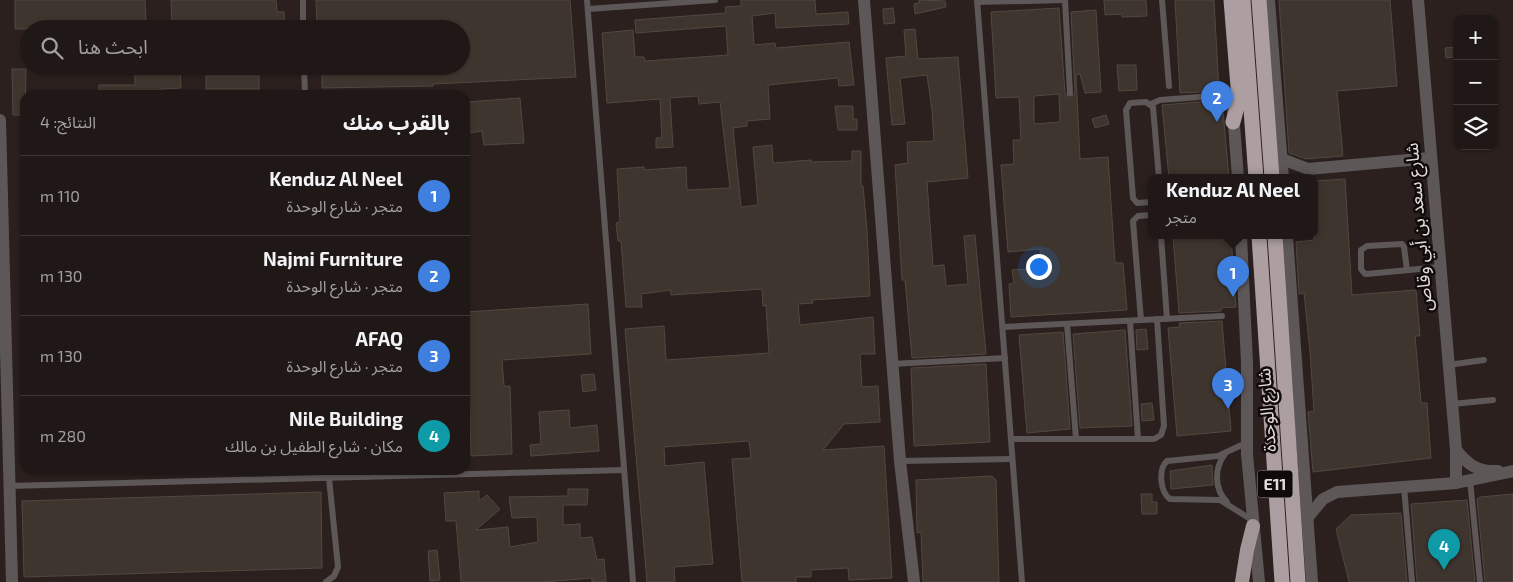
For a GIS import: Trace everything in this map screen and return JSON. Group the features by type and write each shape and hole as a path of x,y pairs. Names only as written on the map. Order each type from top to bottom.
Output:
{"highway":[{"path":"1231,0 1239,98 1233,122"},
{"path":"1243,0 1256,174"},
{"path":"1259,0 1272,174"},
{"name":"شارع الوحدة","path":"1259,239 1282,582"},
{"name":"شارع الوحدة","path":"1275,239 1298,582"},
{"path":"1242,582 1246,550 1253,523"}],"street":[{"path":"864,0 900,461 914,582"},
{"path":"1224,0 1238,174"},
{"path":"1269,0 1283,174"},
{"name":"شارع سعد بن أبي وقاص","path":"1418,0 1456,450 1456,483"},
{"path":"0,120 12,582"},
{"path":"1282,159 1294,166 1308,169 1431,158"},
{"path":"1241,239 1247,364 1247,442 1259,582"},
{"path":"1288,239 1312,582"},
{"path":"1456,450 1467,463 1475,468 1491,472 1509,471"},
{"path":"1308,517 1323,499 1337,492 1456,483 1509,471"}],"lane":[{"path":"303,0 303,20"},
{"path":"587,0 633,582"},
{"path":"588,9 715,0"},
{"path":"1022,582 978,1 1065,0 1070,93"},
{"path":"1162,0 1169,86"},
{"path":"304,75 305,90"},
{"path":"1148,202 1137,203 1133,200 1126,110 1128,105 1146,102 1151,104 1160,100 1226,96 1232,98"},
{"path":"1151,104 1154,110 1159,174"},
{"path":"1141,320 1132,221 1138,216 1148,215"},
{"path":"1161,239 1167,319"},
{"path":"1407,270 1402,244 1366,246 1361,250 1361,269 1365,274 1440,267"},
{"path":"1002,327 1222,316"},
{"path":"1011,439 1158,438 1164,430 1157,319"},
{"path":"1130,321 1138,439"},
{"path":"1067,324 1076,439"},
{"path":"892,364 1005,358"},
{"path":"1448,365 1484,360"},
{"path":"1452,404 1493,400"},
{"path":"1228,503 1207,498 1170,499 1164,492 1162,470 1164,464 1171,460 1210,458 1226,454 1247,442"},
{"path":"1226,454 1217,470 1218,487 1228,503 1253,523"},
{"path":"900,461 1012,459"},
{"path":"470,474 624,470"},
{"path":"9,486 440,475"},
{"path":"326,582 334,576 338,567 329,478"},
{"path":"1470,480 1480,582"},
{"path":"1404,486 1412,582"}],"building":[{"path":"15,0 145,0 146,20 20,20 20,29 15,29"},
{"path":"171,0 276,0 277,12 284,12 284,20 172,20"},
{"path":"316,0 570,0 576,77 433,84 433,86 322,88 322,75 470,75 470,20 317,20"},
{"path":"741,0 815,0 816,14 848,12 849,24 776,28 775,13 752,16 754,45 775,43 776,48 849,42 854,85 839,86 838,78 768,85 770,119 747,121 747,126 733,128 741,207 758,205 753,147 772,145 773,163 811,160 811,162 852,161 852,151 861,151 861,186 863,186 867,230 870,296 812,300 813,303 798,304 800,325 873,317 875,354 860,354 862,387 878,386 880,422 844,424 823,450 884,446 892,578 849,580 848,568 811,570 811,577 796,577 796,582 742,582 732,459 751,458 749,441 664,447 665,466 704,462 713,564 674,567 675,582 647,582 625,329 664,326 666,360 769,353 766,305 763,306 762,289 671,295 671,290 641,294 642,307 626,307 621,241 618,241 616,223 620,222 617,169 644,167 644,170 686,167 687,190 730,188 720,102 699,104 698,96 670,98 673,147 656,148 656,138 662,138 660,99 607,103 602,33 633,30 635,57 644,57 645,61 728,55 726,26 636,33 635,20 726,13 725,7 741,6"},
{"path":"919,0 945,1 946,7 915,14 914,4 919,3"},
{"path":"1104,0 1146,0 1147,16 1122,17 1122,14 1105,15"},
{"path":"1175,0 1214,0 1219,91 1180,93"},
{"path":"1279,0 1390,0 1397,86 1337,91 1343,156 1306,159 1289,153"},
{"path":"893,8 895,23 884,24 883,9"},
{"path":"1059,8 1065,93 1070,98 1075,93 1071,12 1096,10 1101,92 1085,93 1080,74 1076,75 1080,159 1108,157 1115,263 1123,263 1127,310 1011,317 1009,284 1014,283 1012,270 1041,268 1040,249 1008,252 1001,165 1014,164 1013,140 1021,140 1019,97 996,98 991,12","holes":["1059,94 1060,122 1034,124 1034,96"]},
{"path":"915,29 918,59 958,57 968,178 927,182 933,266 944,265 946,286 968,284 964,236 975,235 986,354 912,358 905,280 902,280 895,165 908,163 907,142 934,141 932,110 927,75 900,78 905,124 892,125 886,58 906,56 904,30"},
{"path":"1453,47 1453,57 1446,58 1445,48"},
{"path":"1117,65 1136,65 1137,90 1119,91"},
{"path":"12,69 20,69 20,75 26,75 26,90 20,90 20,115 13,115"},
{"path":"135,75 180,75 181,88 161,90 99,90 99,85 135,85"},
{"path":"206,76 259,76 259,89 206,89"},
{"path":"520,98 524,143 484,145 482,131 470,133 470,102"},
{"path":"1222,100 1229,174 1169,174 1162,105"},
{"path":"835,106 853,106 853,119 857,119 857,130 838,130"},
{"path":"1106,115 1109,124 1095,128 1092,119"},
{"path":"1345,179 1352,295 1416,290 1420,336 1415,336 1421,403 1427,403 1431,458 1313,472 1308,412 1314,411 1310,352 1304,293 1299,294 1296,242 1318,239 1318,181"},
{"path":"1173,239 1231,239 1236,307 1221,308 1221,311 1179,313"},
{"path":"588,304 591,354 502,360 504,386 510,386 512,454 471,456 470,312"},
{"path":"1222,321 1231,431 1177,436 1168,328 1180,327 1179,323"},
{"path":"1146,329 1148,349 1137,350 1136,330"},
{"path":"1125,330 1132,426 1080,428 1073,334"},
{"path":"1063,332 1070,429 1027,433 1019,335"},
{"path":"986,364 990,442 914,446 911,368"},
{"path":"594,374 596,390 583,392 581,375"},
{"path":"1152,403 1154,420 1142,421 1141,404"},
{"path":"569,410 570,428 597,425 599,451 531,456 530,445 541,444 539,412"},
{"path":"1212,465 1213,485 1171,489 1170,471"},
{"path":"992,476 996,480 999,582 923,582 921,532 917,533 916,480"},
{"path":"568,489 588,489 587,505 563,505 563,525 580,524 580,538 592,537 597,560 604,559 606,582 592,582 592,578 544,582 461,582 456,521 446,521 444,493 479,491 479,501 487,495 500,509 476,530 508,527 510,547 538,542 537,517 512,518 509,497 568,496"},
{"path":"321,492 322,568 24,577 22,501"},
{"path":"1141,494 1152,494 1152,502 1157,502 1157,514 1142,514"},
{"path":"1513,494 1513,582 1485,582 1477,499 1480,497"},
{"path":"1467,500 1475,582 1417,582 1411,504"},
{"path":"1401,513 1407,582 1349,582 1336,529 1351,515"},
{"path":"437,550 440,580 430,581 428,551"}],"place":[{"name":"Najmi Furniture","path":"1217,122"},
{"name":"Kenduz Al Neel","path":"1233,297"},
{"name":"AFAQ","path":"1228,409"},
{"name":"Nile Building","path":"1444,570"}]}
